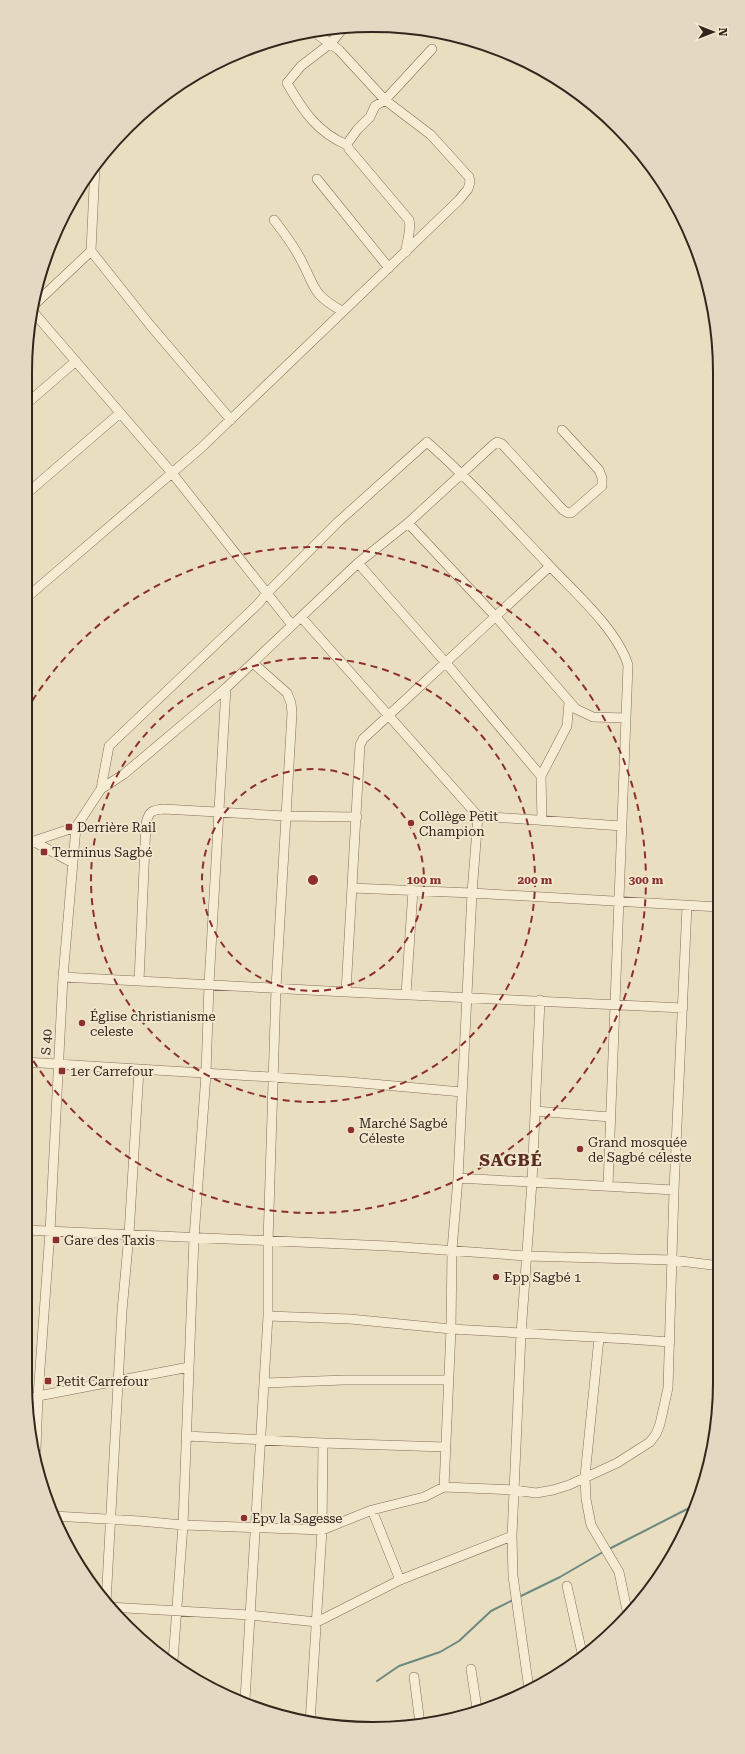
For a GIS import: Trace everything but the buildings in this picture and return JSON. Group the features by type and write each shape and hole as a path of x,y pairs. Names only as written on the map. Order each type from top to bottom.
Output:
{"street":[{"path":"338,34 331,43 301,66 286,83 305,113 325,133 347,145 409,220 410,229 406,243 406,252"},
{"path":"32,593 172,474 231,420 342,311 460,200 468,189 470,182 463,169 431,135 386,100 363,74 331,43 321,36"},
{"path":"347,145 357,130 370,117 375,106 386,100 432,50"},
{"path":"95,175 92,251 150,325 231,420"},
{"path":"317,179 389,268"},
{"path":"274,220 294,246 315,290 327,303 342,311"},
{"path":"41,299 92,251"},
{"path":"37,316 172,474 268,592 292,625"},
{"path":"32,399 76,361"},
{"path":"32,488 120,413"},
{"path":"101,789 124,774 226,688 358,563 408,523 498,442 502,444 563,510 571,513 602,486 602,478 599,470 562,430"},
{"path":"32,842 76,827 101,789 110,746 258,604 268,592 338,522 427,442 462,473 606,628 625,656 628,665 608,1186"},
{"path":"408,523 496,617 576,709 593,716 626,718"},
{"path":"358,563 446,662 541,776"},
{"path":"346,992 360,745 363,739 389,714 550,566"},
{"path":"301,617 389,714 478,816 622,826"},
{"path":"245,1697 265,1383 276,988 291,703 287,693 253,663"},
{"path":"173,1658 178,1612 183,1525 194,1238 206,1074 209,984 226,688"},
{"path":"542,821 541,776 567,726 569,702"},
{"path":"139,981 146,823 148,814 153,810 164,809 285,816 356,817"},
{"path":"444,1487 451,1330 452,1250 458,1178 466,997 478,816"},
{"name":"S 40","path":"37,1435 50,1231 62,977 76,827"},
{"path":"32,844 73,863"},
{"path":"352,888 472,893 713,907"},
{"path":"406,994 413,890"},
{"path":"60,1516 183,1525 322,1530 372,1510 424,1497 444,1487 515,1490 543,1493 569,1485 585,1476 632,1455 650,1442 656,1434 660,1424 668,1388 674,1190 687,906"},
{"path":"62,977 346,992 614,1003 683,1008"},
{"path":"528,1684 513,1576 512,1536 521,1334 532,1182 540,1000"},
{"path":"32,1063 350,1082 462,1092"},
{"path":"106,1594 122,1311 129,1234 139,1070"},
{"path":"535,1111 610,1117"},
{"path":"458,1178 674,1190"},
{"path":"32,1230 452,1250 526,1256 672,1260 713,1265"},
{"path":"268,1316 350,1319 451,1330 670,1342"},
{"path":"599,1338 585,1476 586,1499 592,1525 619,1572 627,1608"},
{"path":"33,1397 190,1367"},
{"path":"265,1383 344,1380 448,1380"},
{"path":"186,1436 445,1447"},
{"path":"310,1716 322,1530 323,1443"},
{"path":"372,1510 400,1580"},
{"path":"117,1607 178,1612 250,1615 317,1622 400,1580 512,1536"},
{"path":"567,1586 581,1651"},
{"path":"471,1669 476,1706"},
{"path":"414,1677 419,1719"}],"waterway":[{"path":"609,1549 688,1508"},
{"path":"519,1597 560,1577 603,1552"},
{"path":"377,1681 399,1666 440,1652 459,1641 491,1611 513,1600"}],"place":[{"name":"Collège Petit Champion","path":"411,823"},
{"name":"Derrière Rail","path":"69,827"},
{"name":"Terminus Sagbé","path":"44,852"},
{"name":"Église christianisme celeste","path":"82,1023"},
{"name":"1er Carrefour","path":"62,1071"},
{"name":"Marché Sagbé Céleste","path":"351,1130"},
{"name":"Grand mosquée de Sagbé céleste","path":"580,1149"},
{"name":"Gare des Taxis","path":"56,1240"},
{"name":"Epp Sagbé 1","path":"496,1277"},
{"name":"Petit Carrefour","path":"48,1381"},
{"name":"Epv la Sagesse","path":"244,1518"}],"district":[{"name":"SAGBÉ","path":"511,1160"}]}
